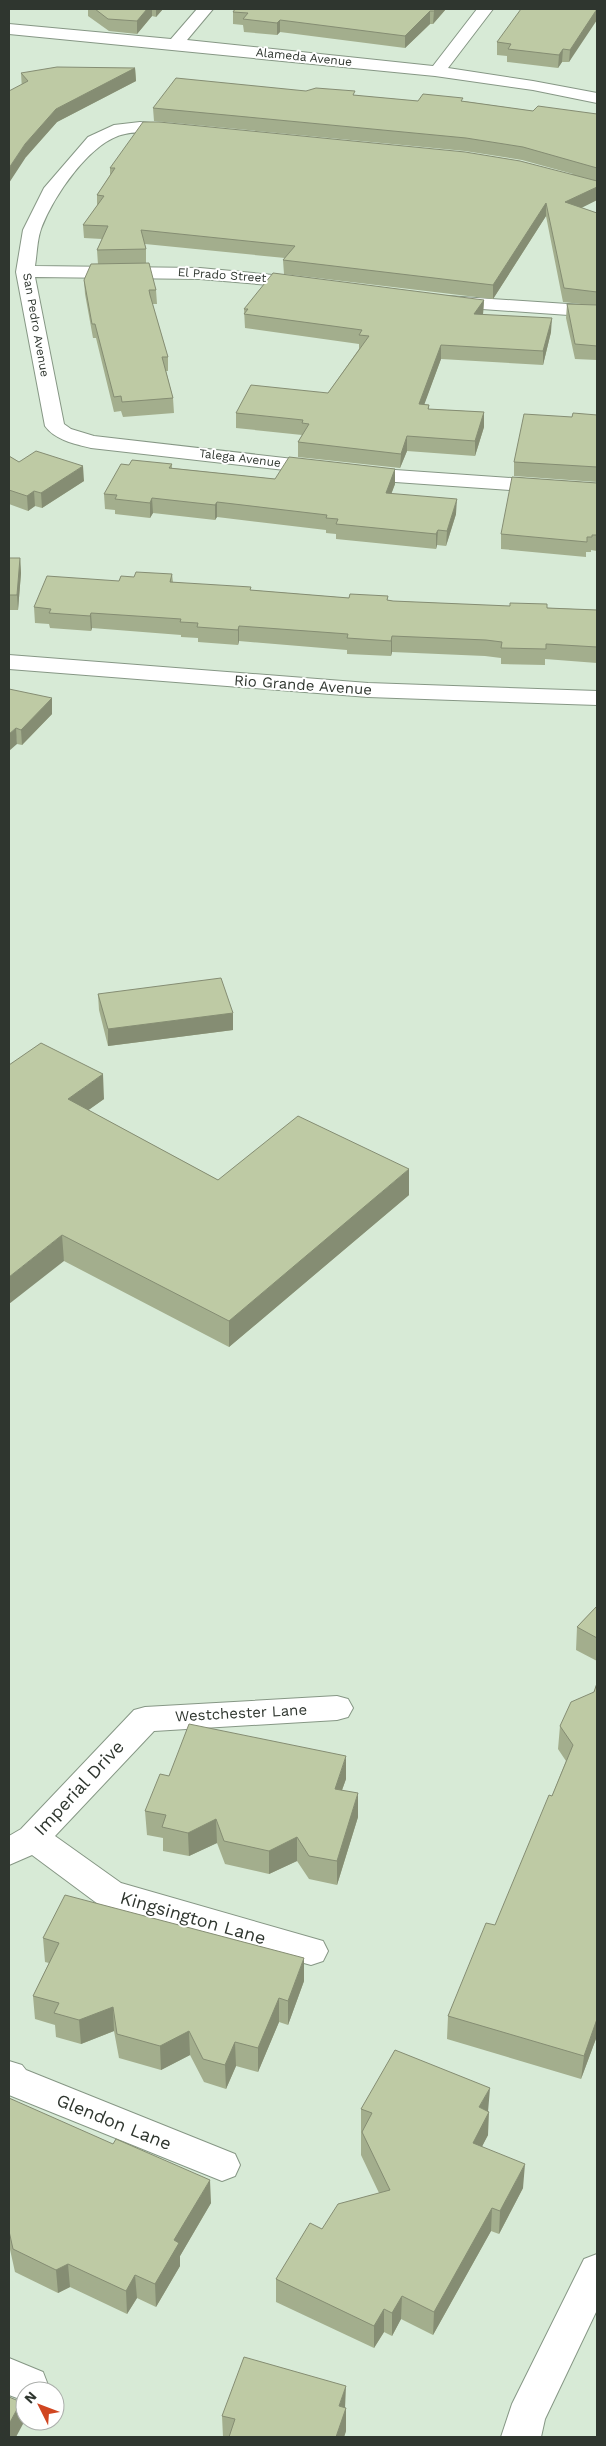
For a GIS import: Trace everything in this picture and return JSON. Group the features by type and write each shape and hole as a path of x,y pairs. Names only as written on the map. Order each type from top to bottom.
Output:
{"street":[{"path":"176,43 205,9"},
{"path":"437,72 485,9"},
{"name":"Alameda Avenue","path":"9,29 176,43 437,72 511,82 596,97"},
{"name":"San Pedro Avenue","path":"64,433 55,426 25,272 32,230 50,192 94,140 120,130 140,128 188,131"},
{"name":"El Prado Street","path":"25,272 154,270 223,273 318,285"},
{"path":"426,300 480,306 597,312"},
{"name":"Talega Avenue","path":"64,433 91,442 381,475 597,490"},
{"name":"Rio Grande Avenue","path":"9,662 368,690 597,698"},
{"name":"Westchester Lane","path":"145,1719 337,1708"},
{"name":"Imperial Drive","path":"21,1845 145,1719"},
{"name":"Kingsington Lane","path":"21,1845 110,1894 311,1951"},
{"name":"Glendon Lane","path":"9,2076 13,2081 222,2165"},
{"path":"521,2437 526,2418 597,2271"}],"building":[{"path":"95,9 147,9 137,21 108,19"},
{"path":"235,9 436,9 430,11 405,36 280,20 277,23 243,19 248,13 233,12"},
{"path":"521,9 597,9 570,50 563,49 559,55 508,49 511,44 497,42"},
{"path":"57,67 135,68 56,109 25,144 9,168 9,91 28,81 21,73"},
{"path":"176,78 306,91 316,88 355,91 353,95 418,101 423,94 463,98 461,101 533,111 538,106 597,114 597,168 523,147 466,138 153,108"},
{"path":"143,122 465,152 520,161 597,181 597,187 565,202 597,213 597,292 564,288 546,203 493,285 283,260 295,246 141,230 146,249 97,250 108,226 83,225 104,196 97,195 115,168 110,168"},
{"path":"149,263 156,290 149,290 168,357 162,357 173,398 122,402 121,396 114,397 95,324 92,324 84,280 91,264"},
{"path":"273,273 484,300 474,314 552,318 543,351 441,345 419,404 429,405 428,409 484,412 475,441 407,436 401,454 298,442 309,424 302,423 303,420 236,413 251,385 328,393 369,336 359,335 362,330 244,314 248,309 244,309"},
{"path":"567,304 597,305 597,346 575,344"},
{"path":"573,413 597,415 597,467 514,462 524,414 572,417"},
{"path":"36,451 83,466 41,493 34,491 27,496 9,490 9,456 19,462"},
{"path":"289,457 395,469 386,493 457,499 447,531 438,530 436,534 336,524 338,519 326,518 327,515 217,502 215,505 152,498 150,503 115,499 117,495 104,494 121,464 129,465 132,460 172,464 169,468 275,479"},
{"path":"512,477 597,483 597,535 587,537 587,542 501,534"},
{"path":"9,558 20,558 17,595 9,595"},
{"path":"136,572 172,574 170,582 251,587 250,590 349,598 350,594 388,596 387,600 393,601 510,606 510,603 547,604 547,608 597,610 597,647 546,644 546,649 501,648 502,642 486,640 392,636 391,641 347,638 348,634 239,626 238,630 197,627 198,623 180,622 181,619 91,613 90,616 49,613 51,609 34,607 47,576 119,581 121,576 134,577"},
{"path":"9,689 52,698 21,730 16,728 9,734"},
{"path":"221,978 233,1013 108,1029 98,994"},
{"path":"41,1043 103,1074 68,1099 218,1180 298,1116 409,1169 229,1321 62,1235 9,1277 9,1065"},
{"path":"597,1606 597,1638 577,1627"},
{"path":"597,1683 597,2019 584,2056 448,2016 486,1923 495,1925 549,1795 552,1796 573,1745 560,1726 571,1702 594,1692"},
{"path":"189,1724 346,1756 335,1789 358,1793 337,1861 309,1856 297,1837 269,1851 224,1841 216,1819 188,1833 162,1827 166,1815 145,1811 160,1774 169,1776"},
{"path":"65,1895 304,1958 288,2001 279,1998 258,2048 235,2042 225,2065 203,2059 189,2031 160,2046 117,2034 113,2007 79,2020 54,2013 59,2003 33,1996 59,1943 43,1938"},
{"path":"395,2050 490,2088 479,2107 489,2112 473,2143 525,2164 500,2211 492,2208 434,2312 402,2296 392,2313 384,2309 374,2326 276,2279 310,2223 322,2229 338,2204 390,2190 362,2132 372,2113 361,2109"},
{"path":"9,2098 113,2144 116,2139 210,2180 174,2240 179,2243 155,2284 135,2275 126,2291 68,2264 56,2270 13,2249 9,2231"},
{"path":"244,2357 346,2386 339,2406 346,2408 336,2437 229,2437 235,2419 222,2416"},
{"path":"9,2397 15,2400 15,2413 9,2424"}]}
